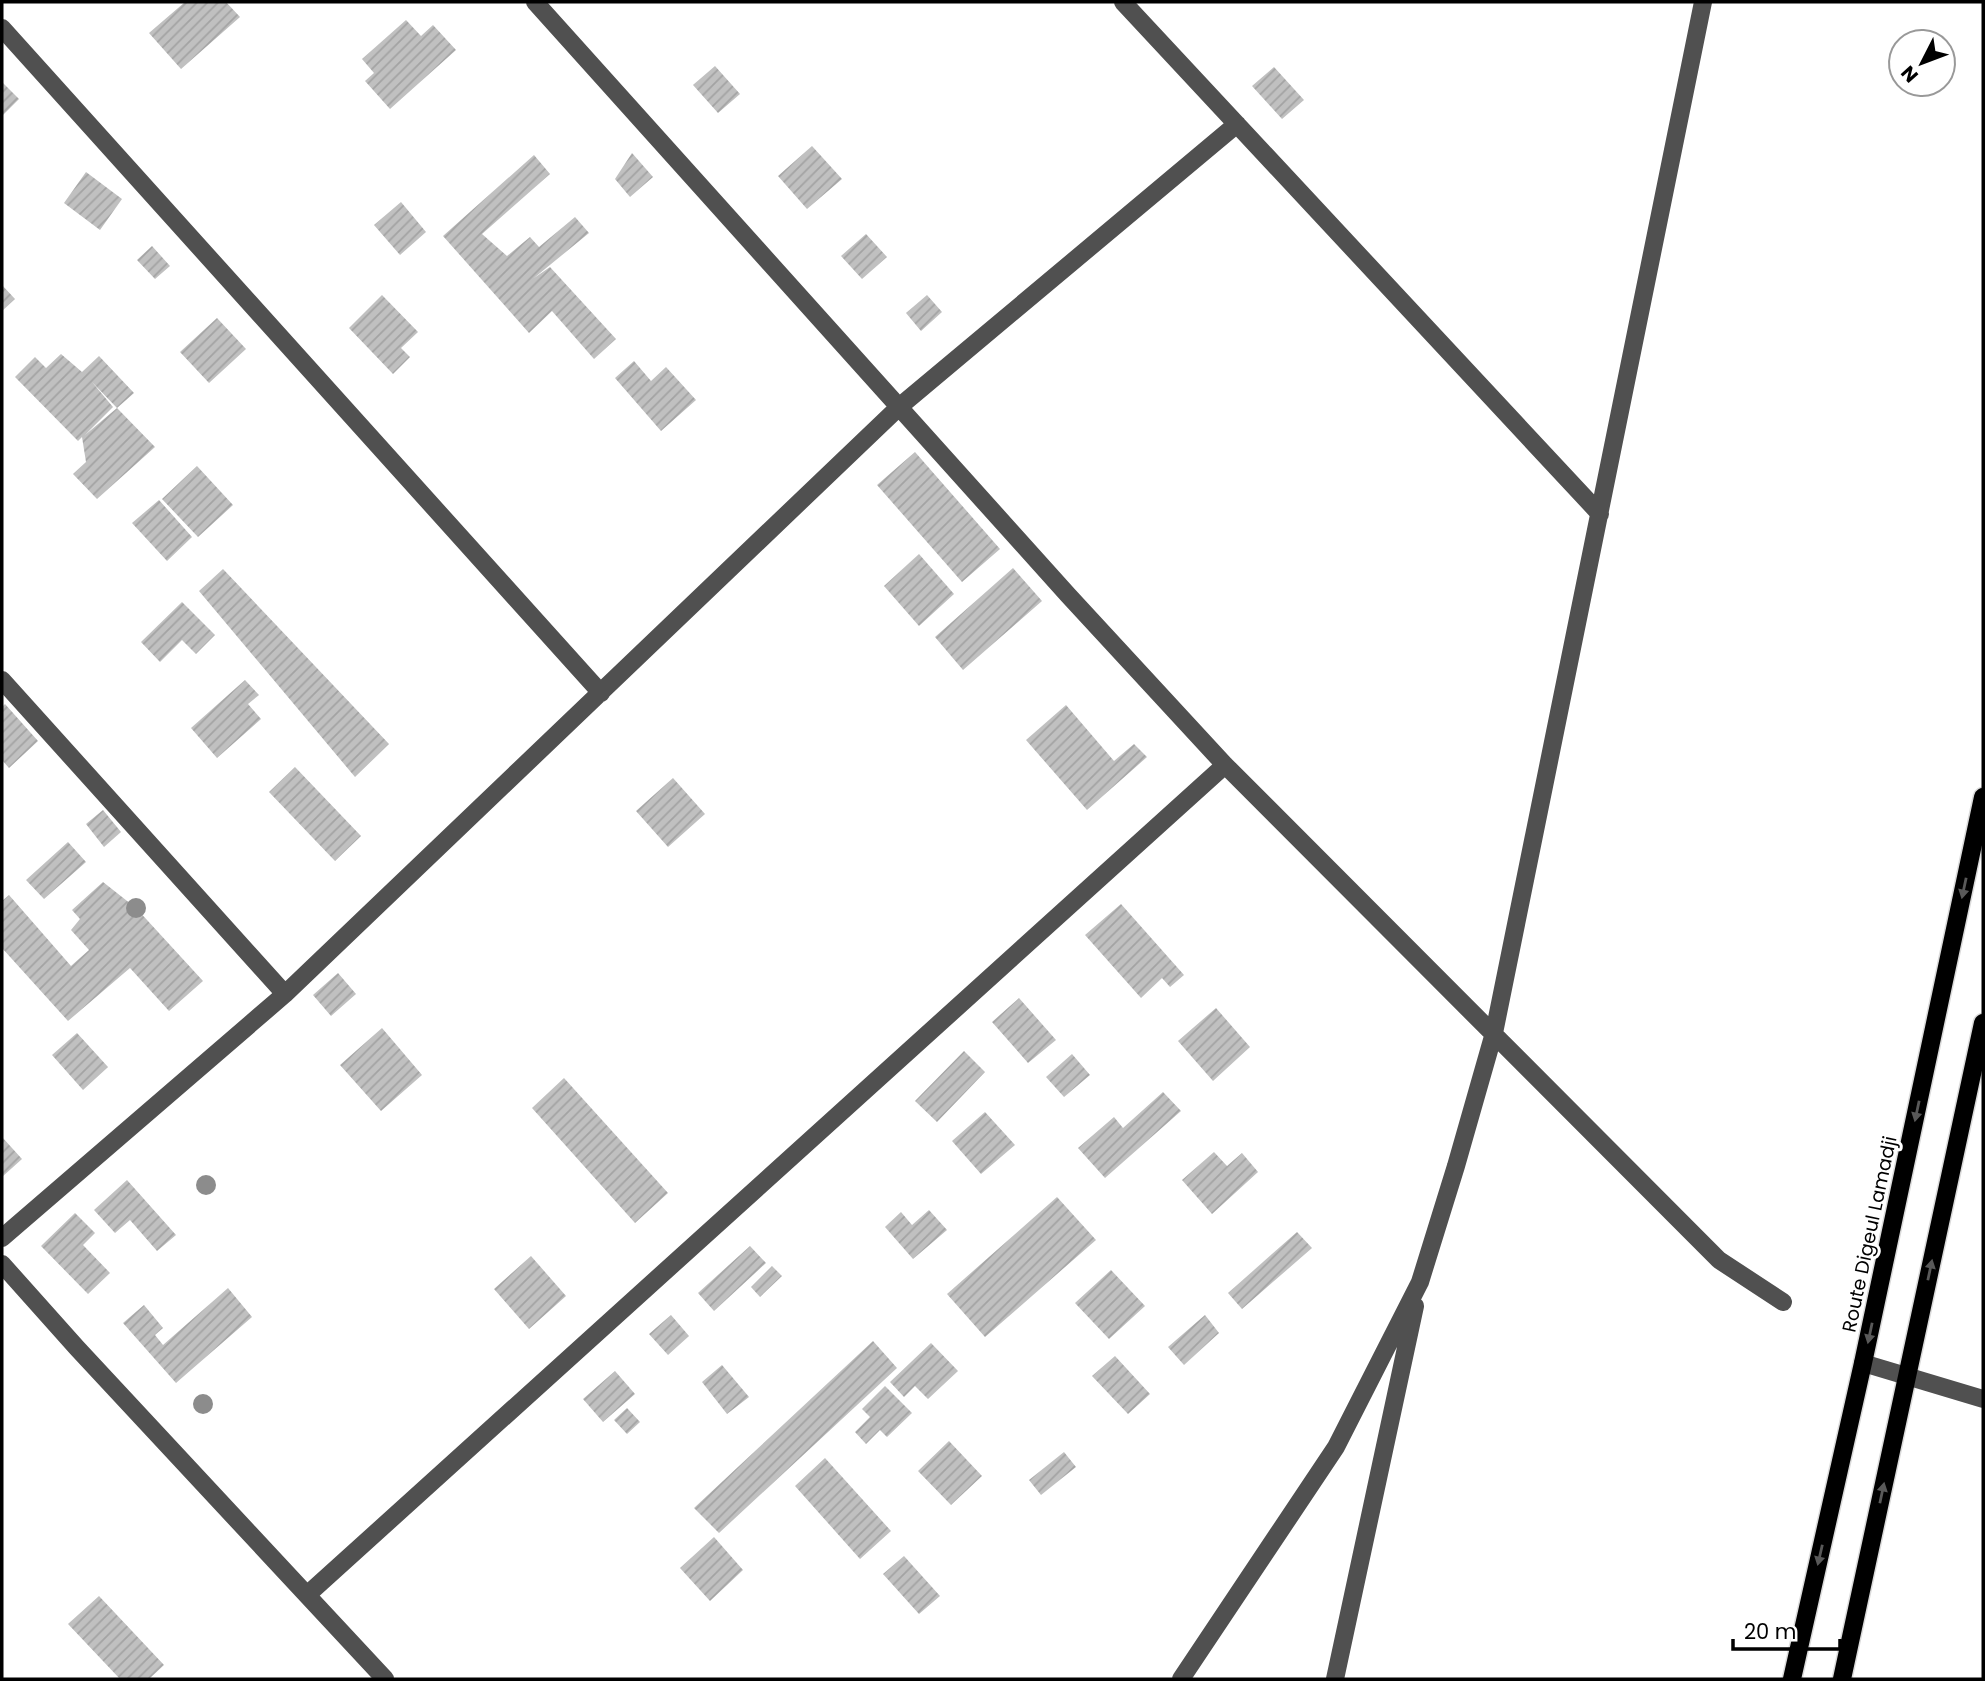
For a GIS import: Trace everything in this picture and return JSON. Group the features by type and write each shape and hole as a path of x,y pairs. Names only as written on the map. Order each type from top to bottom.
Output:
{"main road":[{"name":"Route Digeul Lamadji","path":"1792,1679 1863,1363 1983,797"},
{"path":"1842,1679 1983,1024"}],"street":[{"path":"535,2 1059,585 1225,765 1719,1260 1783,1302"},
{"path":"1123,2 1600,514"},
{"path":"1335,1679 1420,1282 1494,1033 1703,2"},
{"path":"2,28 601,693"},
{"path":"2,1238 285,994 899,407 1237,124"},
{"path":"2,680 285,994"},
{"path":"307,1595 1225,765"},
{"path":"2,1264 385,1679"},
{"path":"1181,1679 1336,1447 1420,1282"},
{"path":"1863,1363 1983,1399"}],"building":[{"path":"185,2 226,2 240,17 181,69 149,33"},
{"path":"406,20 421,36 433,25 456,50 390,109 365,81 374,73 362,59"},
{"path":"715,66 740,94 718,113 693,85"},
{"path":"1274,67 1304,100 1282,119 1252,86"},
{"path":"2,82 19,99 2,116"},
{"path":"812,146 842,179 807,209 778,176"},
{"path":"632,153 653,177 630,197 615,179"},
{"path":"534,155 550,174 482,234 507,256 530,237 539,247 575,217 589,233 534,278 550,267 616,339 594,359 552,311 529,333 443,236"},
{"path":"86,172 122,199 100,230 64,203"},
{"path":"401,202 426,232 400,255 374,225"},
{"path":"866,234 887,257 862,279 841,256"},
{"path":"152,246 170,266 155,279 137,260"},
{"path":"2,285 15,299 2,311"},
{"path":"382,295 418,332 401,348 410,357 393,374 349,328"},
{"path":"927,295 942,312 921,331 906,313"},
{"path":"217,318 246,349 209,383 180,352"},
{"path":"61,354 82,372 99,356 134,393 117,408 155,447 97,499 73,474 86,462 82,437 78,441 15,377 35,357 46,368","holes":["92,382 117,408 85,435 113,407"]},
{"path":"634,361 651,381 666,367 696,400 661,431 615,378"},
{"path":"915,452 1000,549 962,582 877,485"},
{"path":"197,466 233,505 198,537 162,499"},
{"path":"159,500 192,537 167,561 132,523"},
{"path":"919,554 954,594 919,626 884,586"},
{"path":"1013,568 1042,601 963,670 935,637"},
{"path":"223,569 389,744 355,777 199,591"},
{"path":"182,602 215,635 196,654 182,640 160,662 141,642"},
{"path":"245,680 259,695 248,704 261,719 217,758 191,728"},
{"path":"5,704 38,741 9,768 2,760 2,707"},
{"path":"1066,705 1114,761 1134,744 1147,757 1087,810 1026,740"},
{"path":"295,767 361,836 335,861 269,792"},
{"path":"673,778 705,814 668,847 636,811"},
{"path":"103,810 121,832 104,847 86,824"},
{"path":"68,842 86,862 44,899 26,880"},
{"path":"103,882 136,908 203,981 169,1011 130,968 68,1021 2,948 2,901 9,895 71,966 89,950 71,930 80,919 72,910"},
{"path":"1121,904 1184,975 1170,987 1162,978 1141,998 1085,935"},
{"path":"338,973 356,994 331,1016 313,995"},
{"path":"1019,998 1056,1040 1028,1063 992,1022"},
{"path":"1216,1008 1250,1047 1213,1081 1178,1041"},
{"path":"382,1028 422,1075 381,1111 340,1065"},
{"path":"77,1033 108,1067 83,1090 52,1055"},
{"path":"964,1051 985,1072 937,1122 915,1101"},
{"path":"1072,1054 1090,1075 1064,1097 1046,1077"},
{"path":"564,1078 668,1193 635,1223 532,1108"},
{"path":"1163,1092 1181,1111 1105,1178 1078,1148 1114,1117 1123,1128"},
{"path":"985,1112 1015,1145 981,1174 952,1141"},
{"path":"2,1137 22,1159 2,1177"},
{"path":"1214,1152 1227,1166 1242,1153 1258,1172 1212,1214 1182,1180"},
{"path":"127,1180 176,1235 157,1251 130,1220 115,1233 94,1210"},
{"path":"1057,1197 1096,1240 985,1337 947,1294"},
{"path":"929,1210 947,1230 913,1259 885,1227 901,1212 912,1225"},
{"path":"75,1213 95,1233 83,1245 110,1273 88,1294 41,1246"},
{"path":"1297,1232 1312,1248 1242,1309 1228,1293"},
{"path":"750,1246 766,1263 714,1311 698,1293"},
{"path":"531,1256 566,1296 529,1329 494,1289"},
{"path":"772,1266 782,1276 760,1297 751,1287"},
{"path":"1111,1270 1145,1306 1109,1339 1075,1303"},
{"path":"228,1288 252,1317 176,1383 123,1323 144,1305 163,1328 155,1335 163,1345"},
{"path":"671,1315 689,1336 668,1355 649,1334"},
{"path":"1205,1315 1219,1333 1184,1365 1168,1347"},
{"path":"873,1341 897,1368 719,1533 694,1508"},
{"path":"931,1343 958,1371 928,1399 915,1386 904,1397 890,1382"},
{"path":"1115,1356 1150,1394 1128,1414 1092,1376"},
{"path":"722,1365 749,1397 727,1414 702,1382"},
{"path":"615,1371 635,1394 603,1422 583,1399"},
{"path":"885,1386 912,1413 887,1437 880,1430 866,1444 855,1432 870,1417 862,1409"},
{"path":"627,1408 640,1422 627,1434 614,1420"},
{"path":"949,1441 982,1476 951,1505 918,1471"},
{"path":"1064,1452 1076,1467 1041,1495 1029,1480"},
{"path":"825,1458 891,1531 860,1559 795,1486"},
{"path":"714,1537 743,1570 710,1601 680,1568"},
{"path":"904,1556 940,1596 919,1614 883,1574"},
{"path":"99,1596 164,1665 149,1679 120,1679 68,1624"}]}
